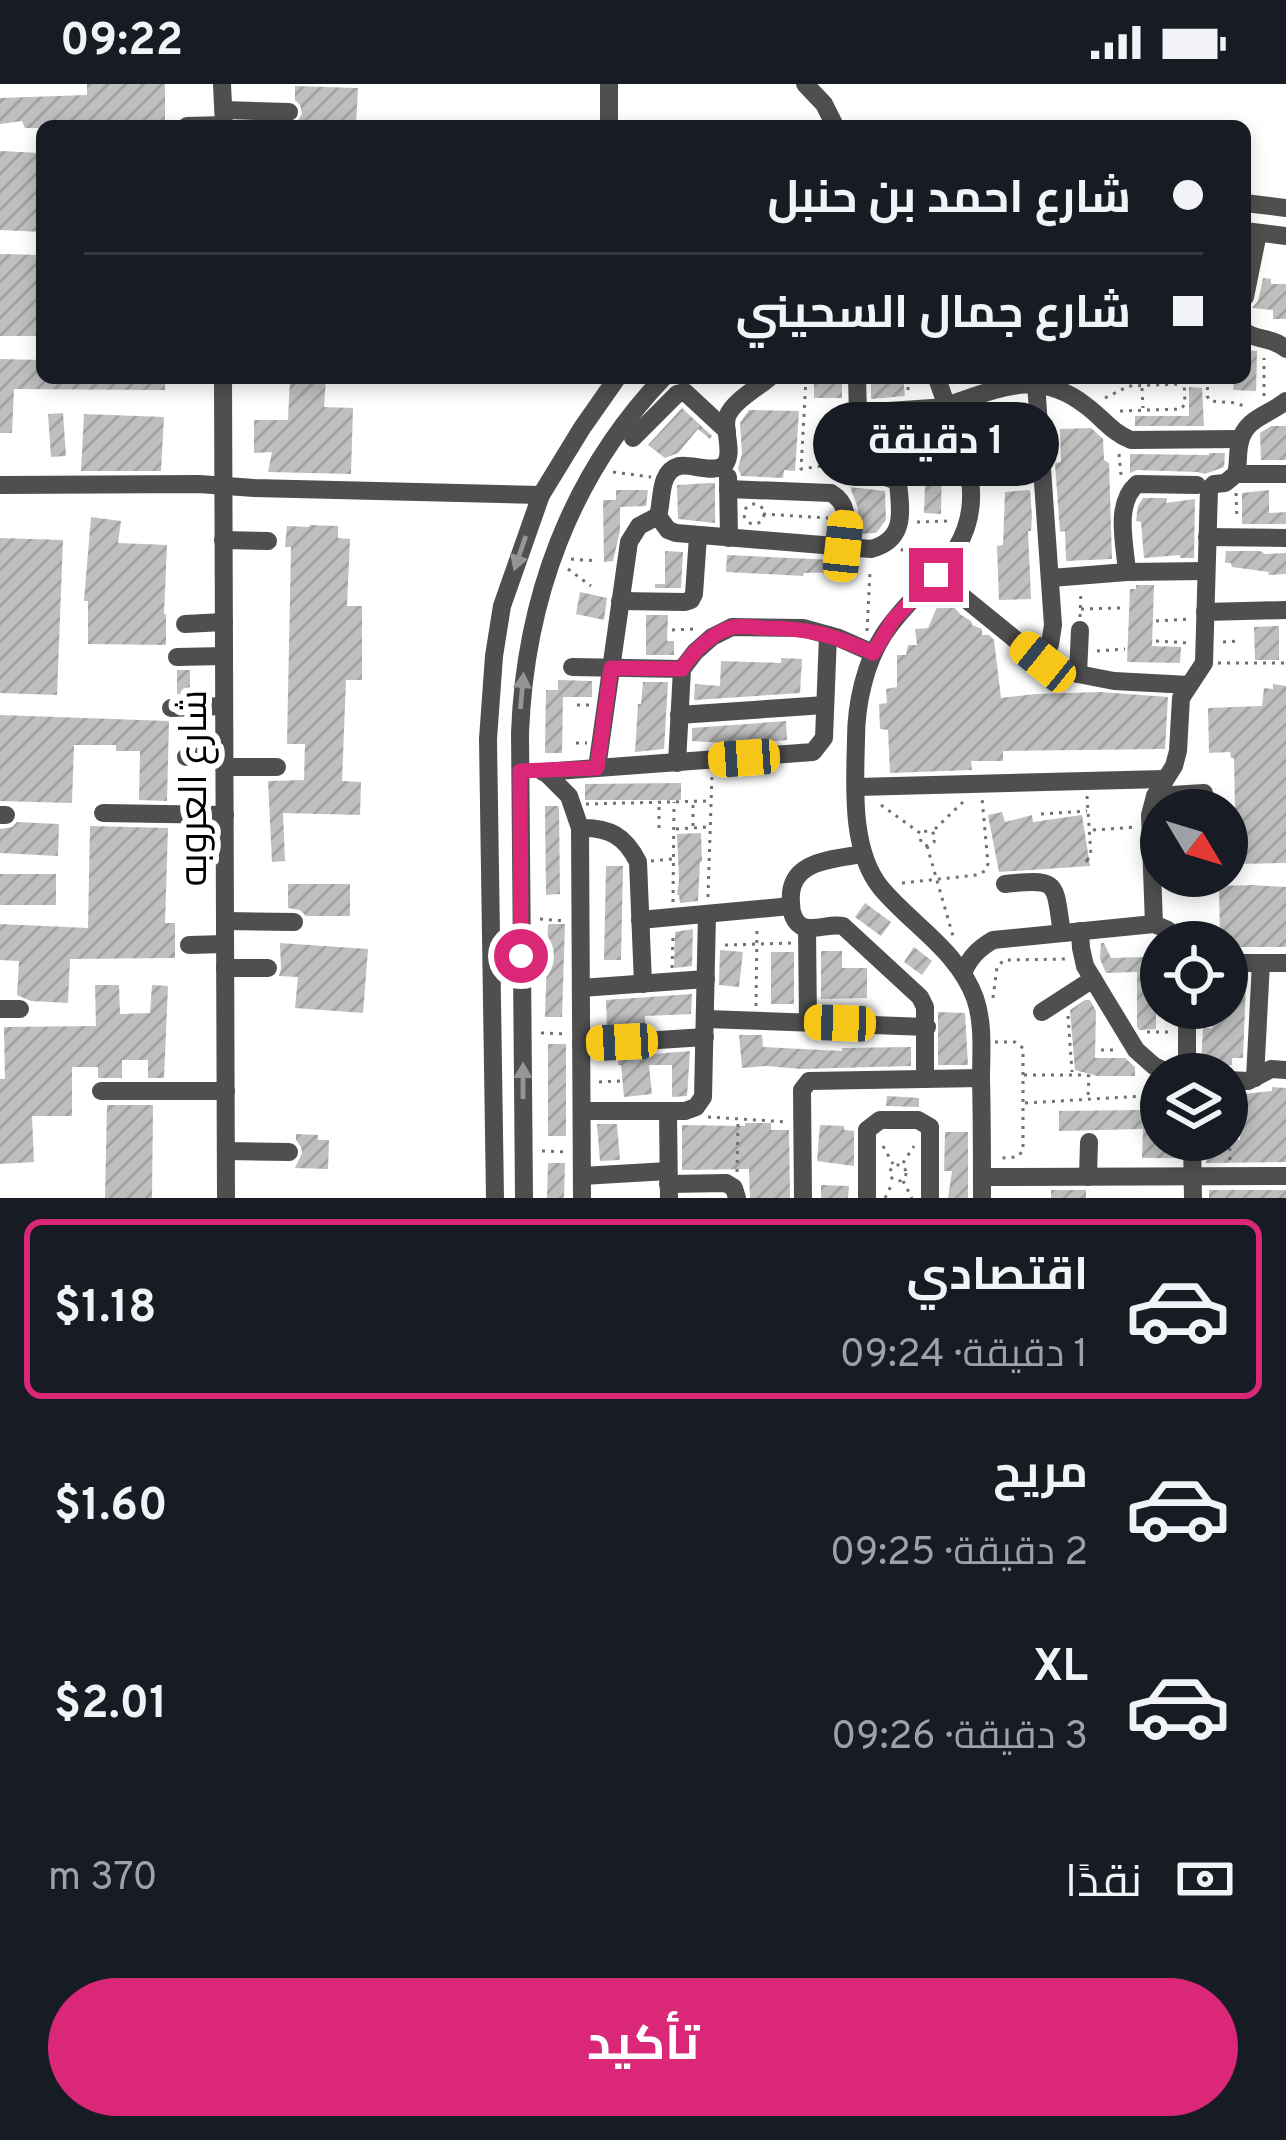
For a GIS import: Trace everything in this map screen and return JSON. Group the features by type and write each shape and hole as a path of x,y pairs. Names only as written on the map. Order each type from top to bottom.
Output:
{"street":[{"path":"223,84 224,120 289,112"},
{"path":"609,84 609,120"},
{"path":"805,84 832,120"},
{"path":"1251,204 1286,208"},
{"path":"1252,232 1286,236"},
{"path":"1255,335 1286,349"},
{"name":"شارع العروبه","path":"224,384 226,1198"},
{"path":"495,1198 489,698 502,606 542,495 610,384"},
{"path":"524,1198 520,716 525,662 551,557 582,490 619,430 657,384"},
{"path":"729,538 730,411 762,384"},
{"path":"857,384 858,413"},
{"path":"939,384 971,488 969,520 957,550 870,652 856,733 857,788 862,854 879,886 963,973 976,1000 981,1036 982,1198"},
{"path":"728,457 719,468 680,466 665,479 658,516 668,530 871,549 890,540 901,522 899,486 890,476 841,468 836,431 844,418 947,406 1024,384"},
{"path":"1036,384 1053,625 1043,662"},
{"path":"1041,384 1059,388 1089,407 1118,435 1146,441 1252,425 1286,401"},
{"path":"633,438 681,392 688,393 727,431"},
{"path":"1159,788 1174,766 1179,706 1204,653 1208,489 1236,474 1252,425"},
{"path":"553,474 582,490"},
{"path":"1236,474 1286,474"},
{"path":"1127,572 1126,496 1137,484 1196,485"},
{"path":"0,485 223,485 542,495"},
{"path":"728,489 837,496 845,506 846,519 834,545"},
{"path":"597,768 629,542 640,526 658,516"},
{"path":"620,601 691,600 698,536"},
{"path":"1207,537 1286,538"},
{"path":"224,540 268,541"},
{"path":"1051,578 1206,571"},
{"path":"936,575 1043,662 1114,681 1189,685"},
{"path":"1205,615 1286,610"},
{"path":"185,624 224,622"},
{"path":"676,763 682,669 712,638 732,627 803,628 870,652"},
{"path":"1078,674 1080,630"},
{"path":"520,771 814,752 824,738 828,635"},
{"path":"177,657 224,656"},
{"path":"572,667 682,669"},
{"path":"680,715 825,705"},
{"path":"171,708 224,706"},
{"path":"186,757 277,767"},
{"path":"544,772 558,782 573,804 580,828 582,1198"},
{"path":"857,788 1087,782 1168,789"},
{"path":"103,813 225,815"},
{"path":"580,828 616,834 638,862 643,984"},
{"path":"808,1022 807,936 791,907 793,881 803,868 862,854"},
{"path":"1005,884 1036,880 1055,891 1089,972 1140,1053"},
{"path":"640,920 791,907"},
{"path":"582,1111 685,1112 703,1097 707,914"},
{"path":"225,921 294,922"},
{"path":"807,936 832,924 847,930 920,998 927,1027 926,1079"},
{"path":"963,973 977,949 993,940 1140,925"},
{"path":"189,945 225,944"},
{"path":"1248,963 1286,963"},
{"path":"1255,1078 1261,963"},
{"path":"225,968 268,968"},
{"path":"1042,1012 1067,996 1089,972"},
{"path":"581,988 706,980"},
{"path":"581,1040 756,1020 927,1027"},
{"path":"1187,1031 1187,1053"},
{"path":"1248,1079 1286,1070"},
{"path":"803,1198 802,1090 809,1081 981,1078"},
{"path":"101,1091 226,1091"},
{"path":"668,1112 668,1184"},
{"path":"867,1198 867,1130 880,1120 918,1120 930,1127 930,1198"},
{"path":"1088,1177 1089,1142"},
{"path":"226,1151 289,1152"},
{"path":"1192,1161 1192,1198"},
{"path":"982,1168 1045,1177 1286,1175"},
{"path":"582,1176 668,1184 726,1183 737,1195"},
{"path":"1045,1177 1045,1198"}],"path":[{"path":"1252,425 1255,335"},
{"path":"806,384 801,469 817,468 836,456"},
{"path":"1089,407 1129,386 1159,384"},
{"path":"1089,407 1181,409 1184,384"},
{"path":"1208,384 1212,403 1242,405 1252,425"},
{"path":"1142,386 1143,411"},
{"path":"1118,435 1123,505"},
{"path":"593,469 665,479"},
{"path":"1236,474 1238,539"},
{"path":"818,517 837,496"},
{"path":"764,514 846,519"},
{"path":"818,517 834,545"},
{"path":"901,522 969,520"},
{"path":"890,540 936,575"},
{"path":"551,557 598,561"},
{"path":"551,557 591,586"},
{"path":"870,572 870,652"},
{"path":"1080,630 1082,577"},
{"path":"1081,609 1121,608"},
{"path":"1156,621 1205,615"},
{"path":"1156,641 1204,653 1286,663"},
{"path":"1079,653 1125,650"},
{"path":"707,914 712,760"},
{"path":"1087,782 1089,859"},
{"path":"933,832 981,784"},
{"path":"879,886 985,871 981,784"},
{"path":"857,788 920,833 952,936"},
{"path":"573,804 711,801"},
{"path":"659,802 659,828"},
{"path":"672,982 674,802"},
{"path":"693,802 693,827"},
{"path":"1041,814 1088,811"},
{"path":"674,829 710,826"},
{"path":"1090,831 1140,827"},
{"path":"920,833 933,832"},
{"path":"927,846 934,842 933,832"},
{"path":"638,862 674,859"},
{"path":"756,1020 757,909"},
{"path":"521,918 580,922"},
{"path":"707,945 807,936"},
{"path":"982,1168 1024,1150 1023,1048 981,1036 991,1016 997,967 1004,960 1071,959 1089,972"},
{"path":"1067,996 1072,1074"},
{"path":"1126,1033 1187,1031"},
{"path":"522,1032 581,1040"},
{"path":"1023,1075 1089,1076 1088,1099"},
{"path":"581,1082 621,1082"},
{"path":"1023,1103 1140,1096"},
{"path":"696,1106 715,1120 802,1122"},
{"path":"737,1195 738,1120"},
{"path":"523,1150 582,1153"},
{"path":"1230,1161 1230,1176"},
{"path":"894,1180 890,1169 897,1164 905,1168 902,1180"},
{"path":"894,1180 902,1180"},
{"path":"885,1198 894,1180"},
{"path":"902,1180 912,1198"}],"building":[{"path":"87,84 165,84 165,120 36,120 36,128 25,128 22,121 0,124 0,98 87,95"},
{"path":"295,86 358,88 356,120 298,120 302,114"},
{"path":"0,151 36,153 36,232 0,230"},
{"path":"0,254 36,255 36,336 0,336"},
{"path":"1263,278 1271,279 1271,284 1286,284 1286,319 1273,319 1273,310 1252,308"},
{"path":"1251,350 1257,351 1256,391 1233,390 1234,384 1251,384"},
{"path":"0,359 36,360 36,384 165,384 165,390 14,389 12,433 0,433"},
{"path":"290,384 326,384 324,407 353,408 351,474 268,472 272,452 254,453 254,420 288,420"},
{"path":"814,384 842,384 842,398 814,398"},
{"path":"871,384 904,384 905,396 871,399"},
{"path":"1189,387 1202,388 1204,426 1135,426 1135,416 1189,416"},
{"path":"993,405 1019,405 1018,437 1026,437 1027,452 1000,451 1000,427 992,426"},
{"path":"682,408 712,436 698,429 678,453 665,458 648,445"},
{"path":"749,410 799,411 795,471 784,470 783,478 741,476 740,423"},
{"path":"63,413 66,456 51,457 48,414"},
{"path":"84,414 164,417 161,471 81,471"},
{"path":"1271,426 1286,426 1286,460 1261,460 1260,433"},
{"path":"1091,428 1103,439 1104,460 1109,463 1112,559 1066,561 1055,463 1061,462 1060,429"},
{"path":"896,445 927,445 927,455 942,455 941,514 924,513 926,462 895,461"},
{"path":"1225,453 1224,467 1205,474 1130,473 1130,454"},
{"path":"715,483 715,523 678,519 677,485"},
{"path":"850,487 885,491 886,520 876,533 858,534 858,508"},
{"path":"616,490 648,490 646,506 620,507 613,561 604,562 603,500 616,500"},
{"path":"1030,490 1031,599 999,600 997,546 1003,545 1005,492"},
{"path":"1269,490 1269,513 1286,512 1286,524 1242,524 1242,493"},
{"path":"1143,498 1167,498 1166,503 1195,499 1194,558 1144,558 1141,522 1136,521"},
{"path":"91,517 121,521 118,543 167,545 166,645 88,644 88,601 84,601"},
{"path":"287,526 338,526 338,538 350,539 347,606 362,606 362,680 346,680 342,781 361,782 360,815 283,813 285,861 272,862 268,781 304,780 305,744 287,744 291,547 285,547"},
{"path":"0,538 63,540 57,695 0,693"},
{"path":"665,551 683,552 681,588 655,588 655,584 665,584"},
{"path":"1226,551 1286,553 1286,574 1232,567 1225,563"},
{"path":"727,555 856,561 856,572 803,576 726,572"},
{"path":"1154,585 1152,646 1181,647 1180,663 1127,662 1130,589"},
{"path":"580,592 607,598 604,620 576,614"},
{"path":"953,606 982,629 982,635 994,640 1001,698 1100,692 1168,697 1165,749 1003,751 1003,761 971,761 972,770 890,773 888,730 880,729 879,704 887,703 886,689 897,687 897,655 906,655 908,645 917,645 915,629 928,628 937,607"},
{"path":"646,615 668,615 667,641 674,641 674,655 646,655"},
{"path":"1279,626 1279,660 1255,660 1254,627"},
{"path":"781,658 802,659 800,693 694,700 695,684 720,686 721,661 781,663"},
{"path":"177,670 190,670 190,694 177,694"},
{"path":"558,680 592,681 592,697 563,697 562,753 545,753 546,690 558,690"},
{"path":"643,682 668,682 664,749 635,752 638,704"},
{"path":"1273,684 1286,686 1286,863 1248,864 1248,789 1235,789 1230,752 1209,753 1208,708 1262,706 1264,688 1273,689"},
{"path":"0,715 169,721 167,801 139,800 140,751 116,751 116,745 74,745 72,803 0,801"},
{"path":"786,721 787,740 692,741 692,728"},
{"path":"681,783 681,800 585,800 585,784"},
{"path":"545,806 559,808 560,894 546,895"},
{"path":"1002,812 1005,822 1032,815 1033,822 1082,815 1090,866 999,872 988,815"},
{"path":"17,822 59,824 58,856 0,853 0,829"},
{"path":"90,826 168,828 165,923 175,923 175,958 70,959 68,1003 31,1001 17,995 19,961 0,960 0,924 88,928"},
{"path":"701,833 698,901 680,903 677,834"},
{"path":"606,866 623,866 621,960 604,960"},
{"path":"0,874 56,874 56,905 0,905"},
{"path":"288,884 350,884 350,916 306,916 288,908"},
{"path":"1248,885 1286,887 1286,947 1248,947 1248,921 1220,921 1219,897 1248,897"},
{"path":"865,903 891,922 881,936 855,917"},
{"path":"548,924 565,924 562,1017 545,1017"},
{"path":"693,929 692,966 674,968 675,932"},
{"path":"280,943 368,949 363,1013 295,1008 298,977 279,976"},
{"path":"1101,943 1111,958 1140,957 1140,1029 1156,1029 1139,1030 1137,1026 1137,972 1106,973 1100,959"},
{"path":"914,947 932,961 922,975 904,962"},
{"path":"720,950 743,952 739,987 719,985"},
{"path":"821,951 842,951 842,968 867,968 867,998 821,999"},
{"path":"771,952 794,952 794,1004 771,1004"},
{"path":"95,985 119,985 120,1014 150,1013 152,985 168,986 164,1078 148,1078 148,1060 122,1060 122,1078 98,1078 98,1067 72,1067 72,1116 32,1116 34,1162 0,1164 4,1027 96,1026"},
{"path":"692,994 691,1014 645,1016 645,1027 607,1030 606,1000"},
{"path":"1085,1000 1096,1011 1095,1058 1125,1058 1135,1067 1135,1076 1097,1076 1075,1070 1070,1010"},
{"path":"938,1012 965,1013 968,1065 938,1065"},
{"path":"1203,1029 1244,1029 1243,1053 1202,1053"},
{"path":"739,1035 762,1035 763,1047 842,1051 911,1047 911,1066 742,1068"},
{"path":"548,1044 566,1044 566,1136 548,1136"},
{"path":"690,1051 687,1096 672,1097 672,1065 649,1065 652,1094 624,1097 618,1057"},
{"path":"1272,1087 1286,1088 1286,1162 1206,1163 1248,1161 1248,1093 1272,1091"},
{"path":"887,1096 919,1098 919,1107 886,1106"},
{"path":"107,1105 153,1105 152,1198 105,1198"},
{"path":"1140,1110 1140,1129 1059,1131 1059,1111"},
{"path":"771,1123 771,1130 789,1130 790,1198 750,1198 749,1169 682,1170 682,1125"},
{"path":"597,1124 617,1124 620,1160 600,1161"},
{"path":"820,1125 854,1131 854,1166 817,1161"},
{"path":"945,1132 968,1132 968,1198 948,1198 952,1171 944,1171"},
{"path":"296,1134 329,1140 328,1169 295,1168 302,1153"},
{"path":"548,1163 565,1163 564,1198 547,1198"},
{"path":"821,1185 849,1186 848,1198 821,1198"},
{"path":"1051,1190 1086,1190 1086,1198 1051,1198"},
{"path":"1209,1190 1286,1190 1286,1198 1209,1198"}],"route":[{"path":"521,956 520,771 597,768 611,668 682,669 695,652 732,627 803,628 873,653 893,620 936,575"}]}
